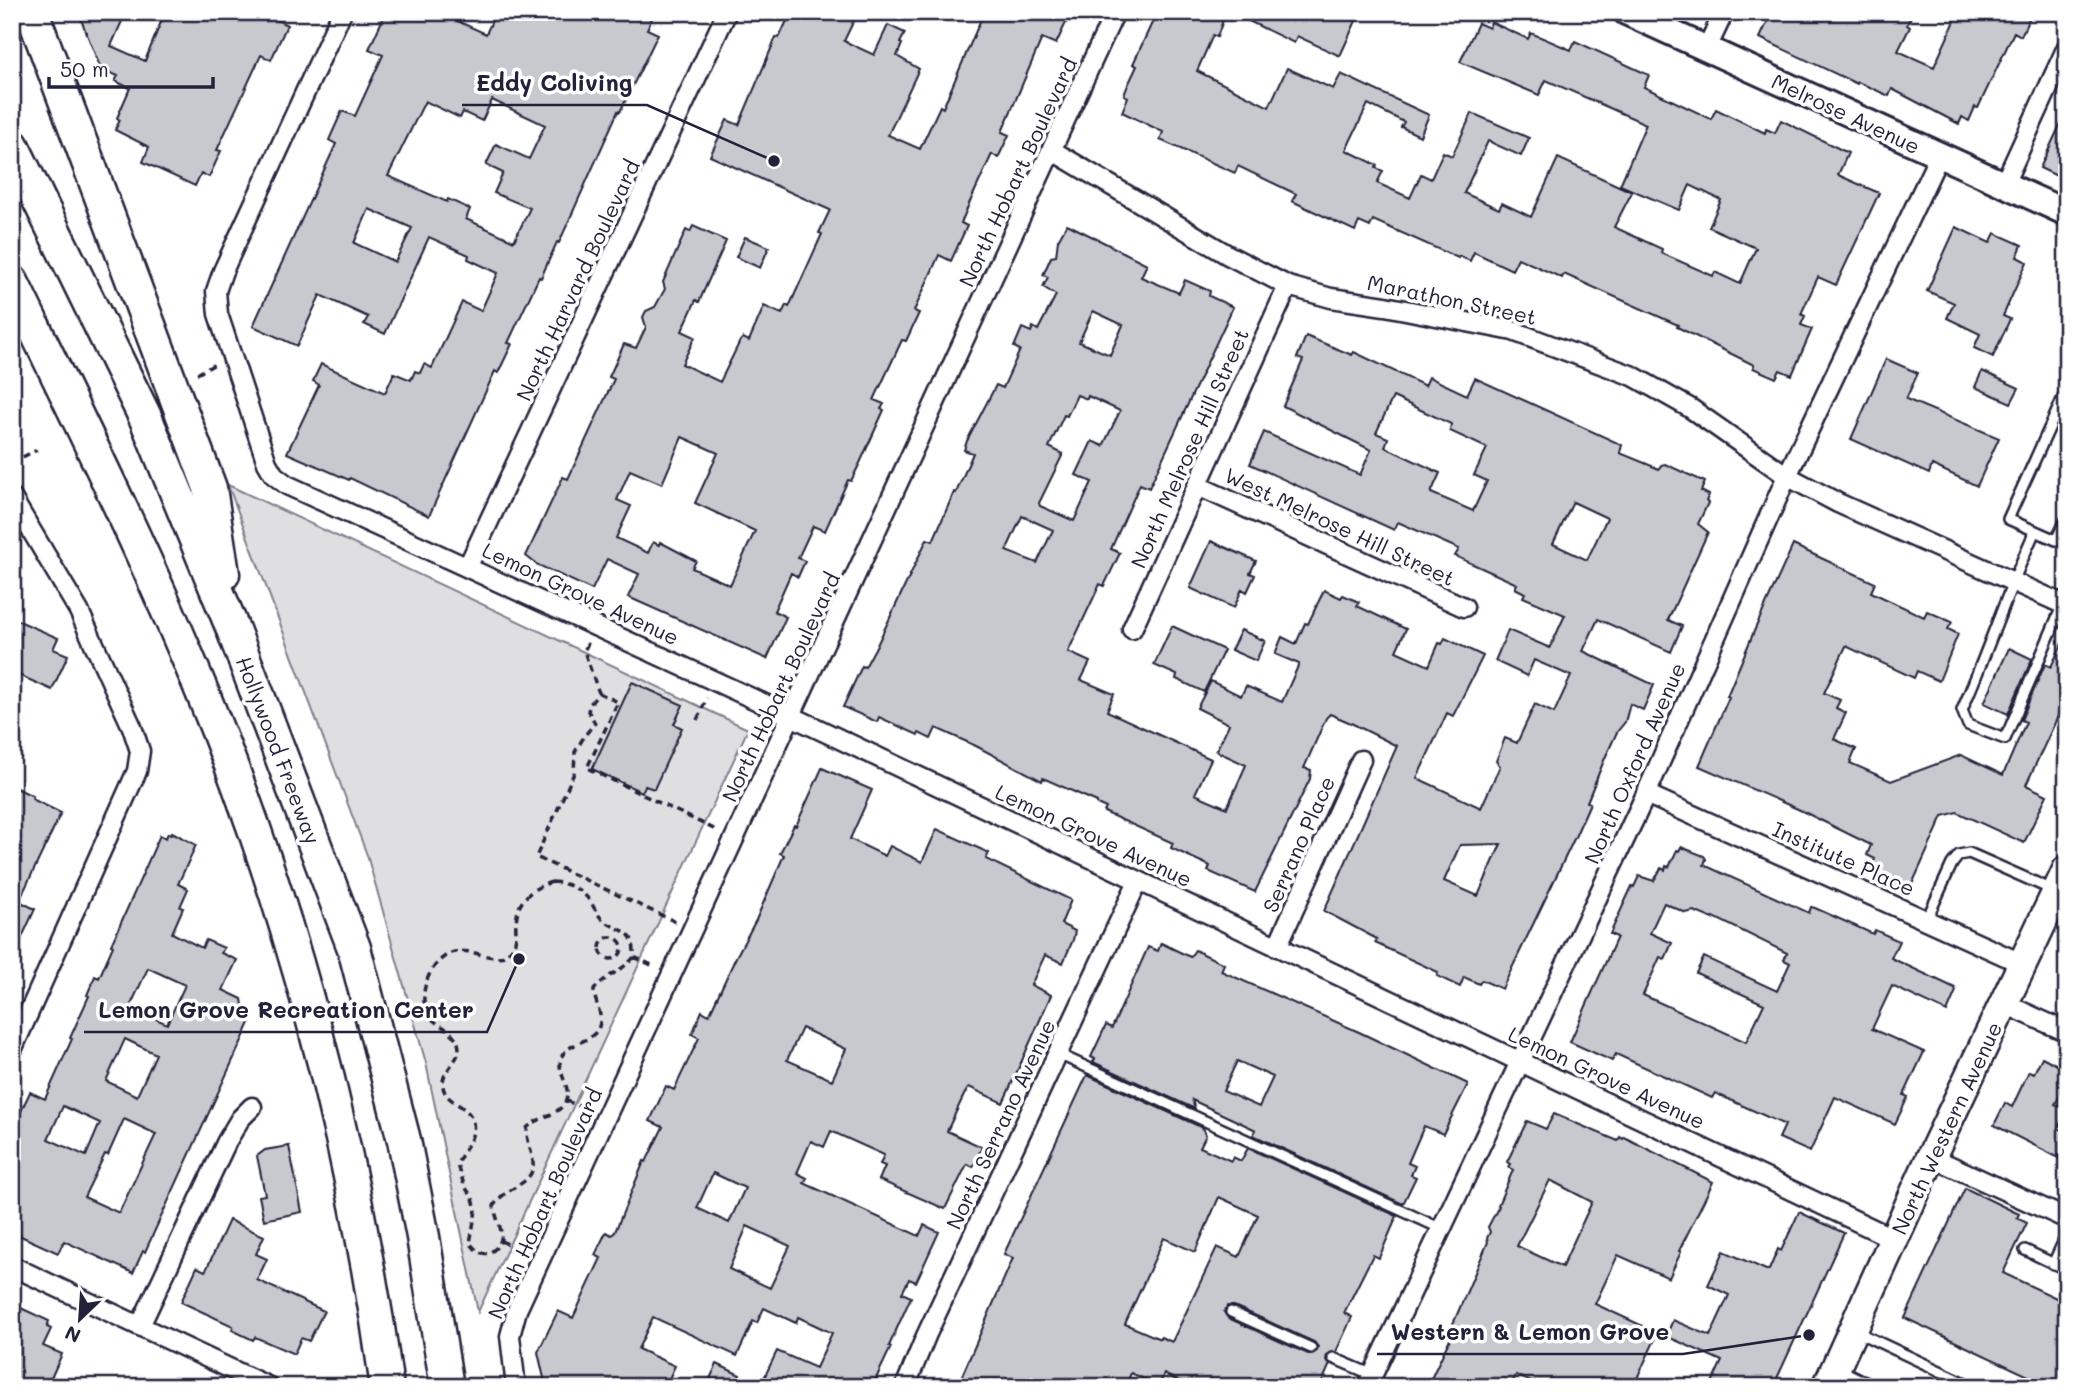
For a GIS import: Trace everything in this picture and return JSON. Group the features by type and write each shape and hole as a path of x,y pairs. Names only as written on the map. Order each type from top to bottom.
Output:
{"highway":[{"path":"33,12 210,488 232,627"},
{"name":"Hollywood Freeway","path":"12,145 146,419 232,627 354,948 404,1140 447,1387"},
{"path":"12,282 164,602 206,701 269,874 328,1080 365,1247 387,1387"},
{"path":"12,318 91,444"},
{"path":"379,1387 380,1336"}],"main road":[{"name":"Melrose Avenue","path":"1626,12 2067,213"},
{"name":"North Western Avenue","path":"1831,1379 1931,1157 2062,881"}],"street":[{"name":"North Harvard Boulevard","path":"468,566 727,12"},
{"name":"North Hobart Boulevard","path":"516,1387 510,1336 517,1310 1115,12"},
{"path":"1707,48 1724,12"},
{"name":"Lemon Grove Avenue","path":"339,13 216,292 218,314 267,463 274,475 287,485 791,716 1894,1239"},
{"path":"2004,184 2067,47"},
{"name":"Marathon Street","path":"1053,151 1228,255 1288,286 1331,298 1513,331 1633,376 1690,408 1787,476 1838,503 2065,605"},
{"name":"North Oxford Avenue","path":"1370,1381 1646,794 1787,476 1939,156"},
{"name":"North Melrose Hill Street","path":"1132,629 1288,286"},
{"name":"West Melrose Hill Street","path":"1198,486 1464,607"},
{"path":"12,498 79,611 132,727 140,751 133,782 12,1050"},
{"name":"Serrano Place","path":"1277,947 1361,760"},
{"name":"Institute Place","path":"1646,794 2023,964"},
{"name":"North Serrano Avenue","path":"905,1387 1138,881"},
{"path":"2005,1004 2067,1032"},
{"path":"140,1326 227,1142 240,1119 251,1107"},
{"path":"1931,1157 2067,1219"},
{"path":"12,1266 269,1387"},
{"path":"1831,1379 1865,1387"}],"lane":[{"path":"2067,389 2008,519 2056,540 2067,518"},
{"path":"2035,531 2012,581 1983,663 1962,710 1968,725 2005,739 2065,605"},
{"path":"1926,921 1952,864 1959,855 1969,853 2062,881"},
{"path":"1058,1054 1443,1228"},
{"path":"2053,1264 2067,1234"},
{"path":"2025,1250 2067,1270"},
{"path":"1231,1312 1311,1348"},
{"path":"1854,1331 1974,1387"},
{"path":"1333,1358 1370,1381"}],"path":[{"path":"12,462 37,450"},
{"path":"596,625 584,651 598,692 618,702 587,768 735,840"},
{"path":"598,692 588,711 595,723 575,752 574,773 536,857 692,929"},
{"path":"552,882 564,883 578,889 604,920 622,928 632,938 634,957 624,967 600,982 594,990 601,1019 595,1034 568,1049 561,1057 561,1072 567,1091 566,1101 561,1108 541,1116 527,1128 526,1138 534,1163 531,1175 523,1183 505,1192 494,1206 502,1234 501,1241 488,1254 478,1252 470,1243 476,1210 457,1165 473,1135 474,1125 472,1116 447,1096 442,1084 445,1074 457,1058 459,1048 453,1032 428,1014 424,990 429,973 440,960 461,951 471,951 485,958 505,957 514,947 518,936 517,915 521,903 540,885 552,882"},
{"path":"608,936 622,943 621,952 616,958 610,960 601,952 603,939 608,936"},
{"path":"622,943 632,938"}],"shaded area":[{"path":"228,485 748,729 478,1312 426,1063 367,855"}],"building":[{"path":"78,12 126,12 111,46 145,61 165,12 261,12 287,25 271,60 261,55 217,150 221,151 209,177 201,173 195,186 143,162 149,147 115,130 120,120 117,118 130,88 115,81 118,76 101,69"},
{"path":"386,12 458,12 455,20 486,34 496,12 655,12 647,29 658,34 620,112 618,111 559,243 557,242 541,278 539,277 508,343 512,344 498,373 495,371 429,516 350,478 349,480 287,453 319,385 313,381 321,364 385,393 394,373 411,380 415,371 420,373 424,364 432,368 462,302 481,311 498,273 468,259 469,255 429,237 385,334 364,324 368,317 320,295 297,346 253,326 336,144 329,140 342,111 355,116 383,55 369,49","holes":["492,100 545,125 529,159 496,144 486,165 503,173 494,193 530,208 514,241 466,219 470,209 388,176 425,101 460,118 463,112 482,121","369,209 412,228 395,262 354,243"]},
{"path":"791,12 858,12 844,41 874,55 888,25 905,33 897,56 919,69 888,135 920,149 940,106 943,108 984,12 1071,12 1056,44 1042,38 1002,132 1009,135 998,158 992,154 961,223 967,226 951,261 939,255 914,311 919,313 906,341 902,340 874,400 884,404 881,409 884,410 860,463 851,481 848,480 825,531 813,526 798,558 805,561 798,577 791,573 774,611 786,617 767,659 628,597 639,574 607,559 592,590 536,564 526,556 563,477 568,479 614,379 609,377 624,344 636,348 646,327 643,317 646,311 655,307 665,289 663,282 686,230 690,232 693,226 726,241 699,302 696,300 682,331 695,337 682,364 720,382 740,341 743,338 749,341 764,306 782,314 786,305 789,307 830,210 710,156 727,120 739,125 776,37 779,38","holes":["682,437 718,453 695,503 755,531 730,585 692,568 696,561 660,542 659,545 653,542 648,553 616,538 631,506 617,500 630,470 662,484"]},
{"path":"1157,12 1226,12 1217,37 1213,35 1197,71 1269,107 1287,68 1333,89 1341,74 1429,115 1420,136 1401,127 1404,122 1368,104 1346,150 1377,165 1376,168 1383,171 1377,183 1410,198 1421,174 1431,179 1443,152 1452,156 1472,113 1529,138 1521,156 1488,141 1464,193 1499,209 1502,203 1531,217 1558,158 1632,192 1614,227 1662,249 1661,253 1713,276 1715,272 1740,284 1756,248 1709,227 1721,200 1690,185 1679,210 1620,185 1646,124 1546,80 1539,95 1460,62 1478,23 1489,28 1491,22 1528,39 1531,33 1571,50 1575,41 1649,75 1644,87 1711,119 1716,109 1765,133 1766,129 1775,133 1781,120 1848,153 1838,175 1879,193 1836,285 1818,277 1801,314 1805,316 1801,325 1812,329 1792,375 1780,370 1776,378 1677,327 1678,325 1564,274 1562,278 1518,258 1512,270 1474,252 1470,261 1459,256 1458,258 1373,220 1370,227 1359,222 1355,231 1292,201 1296,194 1238,166 1235,173 1160,140 1163,132 1122,112 1128,97 1124,95 1137,66 1133,64"},
{"path":"1230,12 1360,12 1340,56 1297,36 1294,43"},
{"path":"1772,12 1913,12 1907,25 1910,27 1898,51 1934,67 1959,12 2032,12 2021,36 2014,32 1978,108 1975,107 1969,121 1962,117 1959,124 1892,89 1889,96 1858,82 1857,84 1760,38"},
{"path":"2067,110 2067,181 2040,168"},
{"path":"1067,224 1147,264 1141,277 1179,293 1185,280 1210,291 1209,296 1233,307 1149,488 1140,484 1111,549 1120,553 1104,586 1100,584 1068,652 1090,662 1081,680 1114,694 1107,711 1211,759 1195,794 1227,808 1246,765 1216,751 1229,724 1197,708 1211,681 1241,696 1246,686 1282,702 1299,664 1275,654 1282,637 1296,644 1324,590 1359,602 1357,606 1406,629 1396,651 1429,666 1439,643 1442,644 1445,638 1483,656 1453,716 1447,713 1417,778 1481,808 1500,766 1496,761 1505,738 1517,743 1535,704 1554,713 1571,676 1534,660 1527,676 1495,661 1508,630 1550,648 1565,615 1523,597 1525,593 1515,588 1517,584 1455,556 1459,549 1398,522 1394,530 1250,464 1264,432 1360,475 1371,450 1283,406 1303,360 1297,358 1306,336 1352,355 1354,352 1425,386 1429,377 1467,395 1475,378 1622,445 1620,453 1659,469 1665,464 1705,482 1701,491 1709,495 1706,501 1708,503 1698,524 1708,532 1668,620 1682,626 1671,652 1598,619 1583,651 1654,685 1643,710 1630,704 1625,722 1617,732 1605,758 1575,837 1502,989 1482,980 1479,984 1464,977 1460,987 1437,976 1438,972 1375,943 1377,939 1324,911 1397,746 1330,714 1304,768 1311,770 1310,779 1255,892 1208,871 1210,866 1171,848 1173,843 1104,812 1106,808 1097,802 1043,778 1042,781 936,728 931,739 879,717 877,722 843,707 862,666 865,667 879,641 927,539 933,541 954,492 956,493 973,453 964,450 967,441 996,385 1003,388 1020,350 1014,347 1022,328 1031,332 1033,327 1038,330 1056,295 1043,287 1048,277 1043,275 1051,257 1056,256 1058,240","holes":["1093,311 1123,325 1110,355 1079,342","1077,395 1087,399 1088,396 1120,411 1103,446 1092,441 1076,475 1092,482 1074,521 1040,506 1039,503 1063,454 1049,447 1064,415 1067,416","1393,397 1451,424 1450,431 1487,448 1474,475 1487,481 1473,511 1431,493 1440,473 1385,447 1388,438 1376,433","1573,502 1607,518 1587,560 1553,544","1022,516 1053,530 1037,563 1006,551","1501,844 1478,896 1444,881 1460,845"]},
{"path":"1956,227 1990,243 1995,233 2022,245 2017,257 2027,262 2003,316 2010,319 1993,357 1974,348 1980,334 1947,318 1954,303 1927,291"},
{"path":"745,237 769,247 760,268 736,257"},
{"path":"1886,359 1918,373 1906,399 1999,438 1977,486 1932,465 1929,474 1851,439"},
{"path":"1982,371 2019,388 2011,403 1975,387"},
{"path":"1211,541 1256,561 1250,573 1255,575 1247,592 1242,589 1234,608 1190,588"},
{"path":"1793,545 1875,583 1871,592 1924,617 1927,611 1952,622 1948,629 1958,634 1939,681 1917,671 1914,678 1846,646 1824,693 1840,700 1836,708 1846,713 1834,739 1856,749 1850,763 1891,781 1961,755 2003,775 2026,722 2021,720 2045,664 2051,667 2067,633 2067,717 2059,714 2026,785 2047,795 2024,843 1957,812 1943,816 1909,891 1869,873 1875,859 1867,855 1871,845 1800,810 1699,766"},
{"path":"12,618 58,638 53,649 68,655 52,690 12,672"},
{"path":"1172,626 1224,650 1204,692 1176,679 1177,675 1154,665"},
{"path":"1241,630 1265,641 1256,661 1231,650"},
{"path":"2009,648 2032,659 2008,714 1984,703"},
{"path":"632,682 683,705 674,724 682,728 654,789 645,786 642,792 592,769"},
{"path":"822,768 872,790 850,839 885,856 890,846 922,862 937,829 989,853 986,859 1071,900 1061,924 1075,931 1073,940 1063,963 1045,955 1031,985 1051,995 1012,1083 1003,1103 969,1087 964,1095 947,1131 982,1147 973,1167 967,1164 945,1209 879,1180 885,1166 880,1164 884,1155 831,1131 824,1147 811,1141 797,1173 807,1178 804,1183 919,1236 924,1225 939,1232 916,1282 909,1279 902,1293 911,1297 872,1387 783,1387 764,1378 777,1351 816,1368 832,1333 798,1317 796,1323 764,1308 757,1323 753,1321 737,1356 653,1317 638,1349 675,1366 665,1387 546,1387 538,1352 558,1311 573,1318 601,1258 595,1255 606,1232 612,1235 615,1232 644,1161 646,1162 663,1127 650,1121 666,1086 674,1090 699,1038 692,1034 702,1011 709,1015 756,920 784,855 780,853 794,825 796,826","holes":["802,1028 846,1049 832,1080 787,1060","713,1173 745,1188 729,1223 697,1208","747,1226 790,1246 770,1288 729,1269"]},
{"path":"12,786 61,813 19,901 35,909 12,959"},
{"path":"172,832 196,845 178,884 188,889 172,933 202,948 206,940 224,948 221,953 237,960 223,990 242,999 244,1020 250,1023 133,1273 64,1241 58,1253 12,1232 12,1130 30,1092 45,1099 72,1039 70,1038 95,976 99,978 160,835 166,838 168,833","holes":["148,968 185,985 167,1024 130,1007","125,1039 156,1054 137,1096 106,1081","63,1106 100,1123 86,1156 48,1139","124,1119 156,1134 119,1213 84,1197 105,1154 108,1155"]},
{"path":"1681,847 1704,856 1704,865 1809,913 1811,907 1815,908 1873,934 1875,930 1899,941 1891,958 1955,988 1947,1012 1892,986 1872,1029 1924,1052 1904,1095 1908,1097 1895,1124 1835,1097 1810,1152 1779,1138 1785,1125 1715,1093 1712,1098 1616,1054 1612,1061 1570,1042 1617,937 1610,934 1632,886 1634,887 1639,876 1654,881 1661,868 1665,870 1666,866 1669,867 1677,850","holes":["1664,903 1686,913 1694,911 1713,919 1714,917 1787,953 1784,960 1790,963 1777,991 1704,957 1696,973 1764,1004 1746,1042 1643,995 1660,957 1665,959 1672,943 1650,933"]},
{"path":"1161,943 1190,957 1195,950 1224,964 1221,971 1468,1084 1443,1134 1424,1126 1408,1163 1415,1166 1411,1175 1416,1177 1403,1204 1253,1135 1256,1130 1192,1100 1195,1109 1093,1062 1095,1059 1091,1057 1106,1025 1112,1028 1148,947 1158,951","holes":["1237,1061 1273,1077 1259,1107 1223,1091"]},
{"path":"2042,1057 2067,1070 2067,1084 2055,1104 2067,1110 2058,1128 2067,1132 2067,1162 1994,1125 2005,1103 2012,1107 2029,1071 2034,1073"},
{"path":"1087,1075 1203,1128 1206,1135 1200,1147 1231,1161 1233,1157 1241,1161 1248,1148 1397,1216 1379,1258 1373,1255 1344,1313 1352,1317 1336,1352 1327,1355 1326,1360 1330,1364 1320,1387 1191,1387 1164,1374 1159,1386 1131,1373 1125,1387 957,1387 1013,1258 1004,1254","holes":["1219,1197 1258,1215 1239,1257 1217,1247 1172,1342 1125,1324 1164,1238 1195,1252","1228,1306 1234,1306 1314,1342 1318,1347 1317,1351 1308,1354 1228,1318 1224,1312"]},
{"path":"1554,1114 1618,1141 1620,1137 1624,1137 1713,1182 1679,1251 1681,1252 1669,1278 1618,1255 1595,1304 1658,1333 1633,1387 1542,1387 1516,1375 1510,1387 1427,1387 1456,1326 1453,1324 1488,1242 1488,1227 1513,1170 1508,1167 1510,1164 1507,1162 1527,1121 1546,1129","holes":["1550,1180 1592,1202 1562,1267 1517,1246"]},
{"path":"289,1146 302,1212 264,1220 259,1196 265,1195 257,1156 265,1150"},
{"path":"1965,1188 2019,1214 2017,1218 2027,1223 2003,1273 2067,1303 2067,1387 2052,1387 1905,1318"},
{"path":"1799,1212 1844,1233 1773,1387 1710,1387 1722,1361 1666,1336 1673,1320 1710,1336 1729,1295 1708,1285 1724,1251 1769,1270"},
{"path":"229,1220 264,1236 256,1254 267,1259 257,1280 324,1311 309,1341 301,1338 294,1354 255,1337 253,1340 232,1330 233,1326 181,1302 197,1267 205,1271 207,1268"},
{"path":"12,1304 49,1321 47,1327 51,1329 43,1346 62,1354 47,1387 12,1387"},
{"path":"717,1364 740,1375 735,1387 706,1387"}],"place":[{"name":"Eddy Coliving","path":"774,161"},
{"name":"Lemon Grove Recreation Center","path":"519,959"},
{"name":"Western & Lemon Grove","path":"1809,1335"}]}
